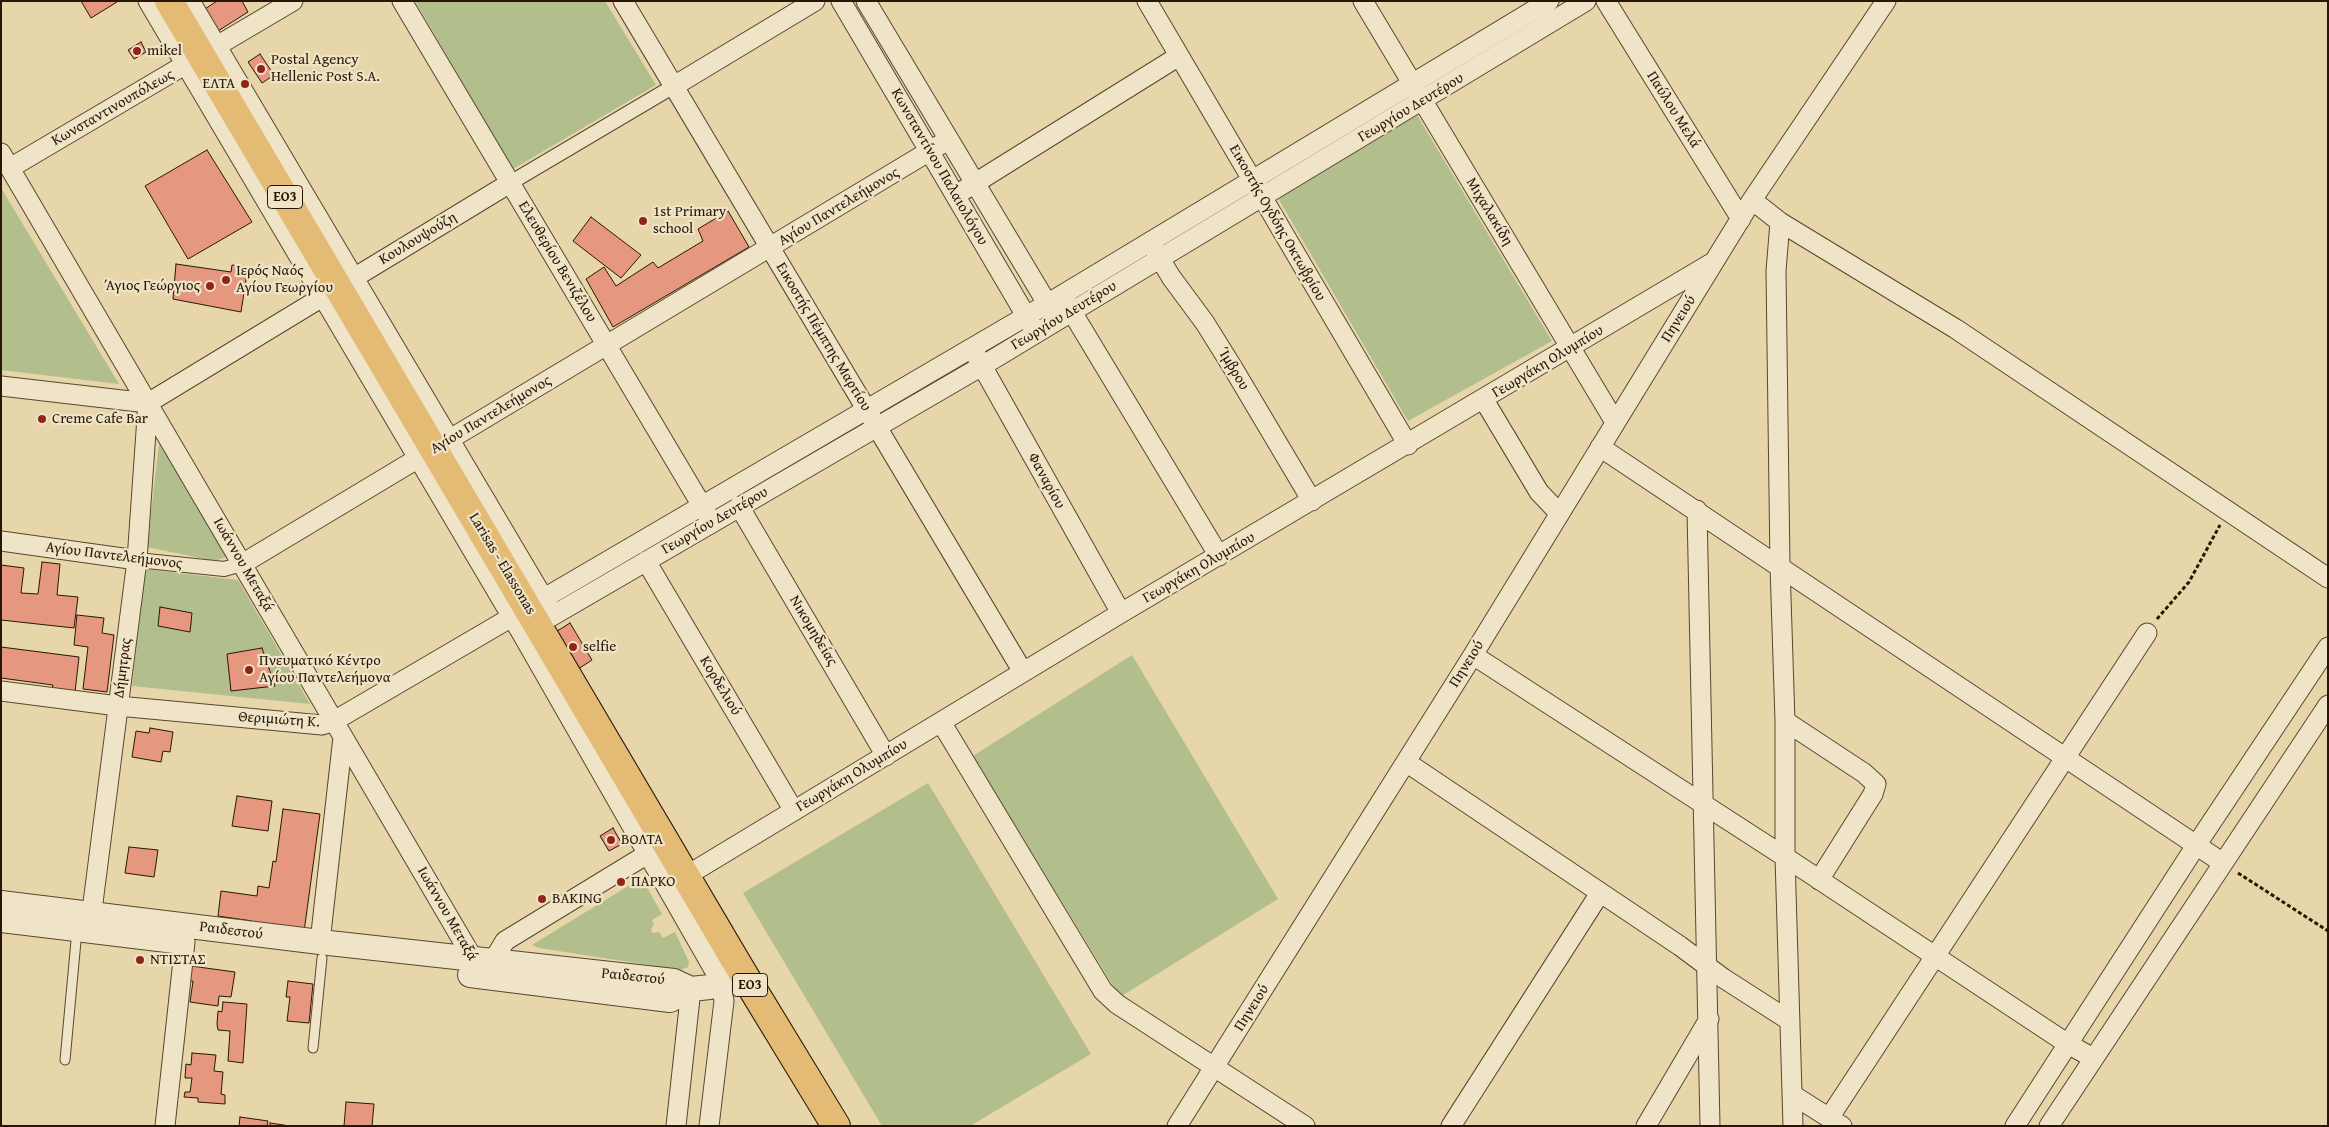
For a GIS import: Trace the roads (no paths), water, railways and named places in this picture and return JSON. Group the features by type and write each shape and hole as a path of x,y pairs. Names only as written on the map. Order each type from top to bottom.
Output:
{"highway":[{"name":"Larisas - Elassonas","path":"169,1 201,56 310,221 339,288 533,616 657,848 686,876 731,976 836,1126"}],"street":[{"path":"148,1 201,56 339,288"},
{"path":"190,1 201,56"},
{"name":"Κωνσταντινουπόλεως","path":"6,160 201,56 293,1"},
{"name":"Ελευθερίου Βενιζέλου","path":"402,1 712,522"},
{"name":"Εικοστής Πέμπτης Μαρτίου","path":"623,1 1023,672"},
{"name":"Κουλουψούζη","path":"148,403 815,1"},
{"name":"Κωνσταντίνου Παλαιολόγου","path":"842,1 1036,333"},
{"name":"Κωνσταντίνου Παλαιολόγου","path":"866,1 975,184 1054,300 1219,556"},
{"name":"Εικοστής Ογδόης Οκτωβρίου","path":"1147,1 1408,445"},
{"name":"Μιχαλακίδη","path":"1363,1 1615,422"},
{"name":"Γεωργίου Δευτέρου","path":"533,616 702,506 1054,300 1549,1"},
{"name":"Γεωργίου Δευτέρου","path":"533,616 646,561 982,366 1586,1"},
{"name":"Παύλου Μελά","path":"1606,1 1741,219"},
{"name":"Πηνειού","path":"1177,1126 1473,655 1752,200 1886,1"},
{"path":"956,196 1179,56"},
{"name":"Αγίου Παντελεήμονος","path":"1,541 138,560 224,569 242,564 770,249 948,140"},
{"name":"Ιωάννου Μεταξά","path":"6,160 339,729 483,966"},
{"path":"1752,200 1780,222 1956,329 2328,578"},
{"path":"1780,222 1776,271 1780,566 1785,721 1785,857 1793,1126"},
{"name":"Ίμβρου","path":"1150,241 1233,368 1312,501"},
{"name":"Γεωργάκη Ολυμπίου","path":"686,876 1121,613 1572,348 1714,262"},
{"name":"Φαναρίου","path":"972,348 1121,613"},
{"path":"1,386 148,403"},
{"path":"1484,400 1539,492 1547,503 1559,513"},
{"name":"Δήμητρας","path":"86,925 138,560 148,403"},
{"path":"1600,447 2223,863"},
{"name":"Νικομηδείας","path":"739,506 886,756"},
{"path":"1697,510 1710,1126"},
{"name":"Κορδελιού","path":"646,561 794,811"},
{"name":"Θεριμιώτη Κ.","path":"1,691 118,706 322,724 339,729 533,616"},
{"path":"1793,1095 1835,1122 1935,957 2146,633"},
{"path":"2015,1126 2197,844 2328,647"},
{"path":"1473,655 1704,804 2068,1044 2093,1058"},
{"path":"2049,1126 2328,705"},
{"path":"1785,721 1864,773 1876,784 1873,794 1819,880"},
{"path":"941,722 1103,991 1117,1004 1305,1126"},
{"path":"321,950 339,729"},
{"path":"1406,762 1708,965 1723,978 1790,1021"},
{"path":"483,966 505,941 657,848 731,976 724,1000 709,1126"},
{"path":"1451,1126 1600,893"},
{"name":"Ραιδεστού","path":"1,903 86,925 185,942 321,950"},
{"name":"Ραιδεστού","path":"1,920 86,925 483,966 674,981 691,989"},
{"path":"165,1126 185,942"},
{"path":"676,1126 691,989 710,987 731,976"},
{"path":"1646,1126 1709,1019"}],"lane":[{"path":"66,1060 86,925"},
{"path":"313,1048 321,950"}],"place":[{"name":"mikel","path":"137,51"},
{"name":"Postal Agency Hellenic Post S.A.","path":"261,69"},
{"name":"ΕΛΤΑ","path":"245,84"},
{"name":"1st Primary school","path":"643,221"},
{"name":"Ιερός Ναός Αγίου Γεωργίου","path":"226,280"},
{"name":"Άγιος Γεώργιος","path":"210,286"},
{"name":"Creme Cafe Bar","path":"42,419"},
{"name":"selfie","path":"573,647"},
{"name":"Πνευματικό Κέντρο Αγίου Παντελεήμονα","path":"249,670"},
{"name":"ΒΟΛΤΑ","path":"611,840"},
{"name":"ΠΑΡΚΟ","path":"621,882"},
{"name":"BAKING","path":"542,899"},
{"name":"ΝΤΙΣΤΑΣ","path":"140,960"}]}
